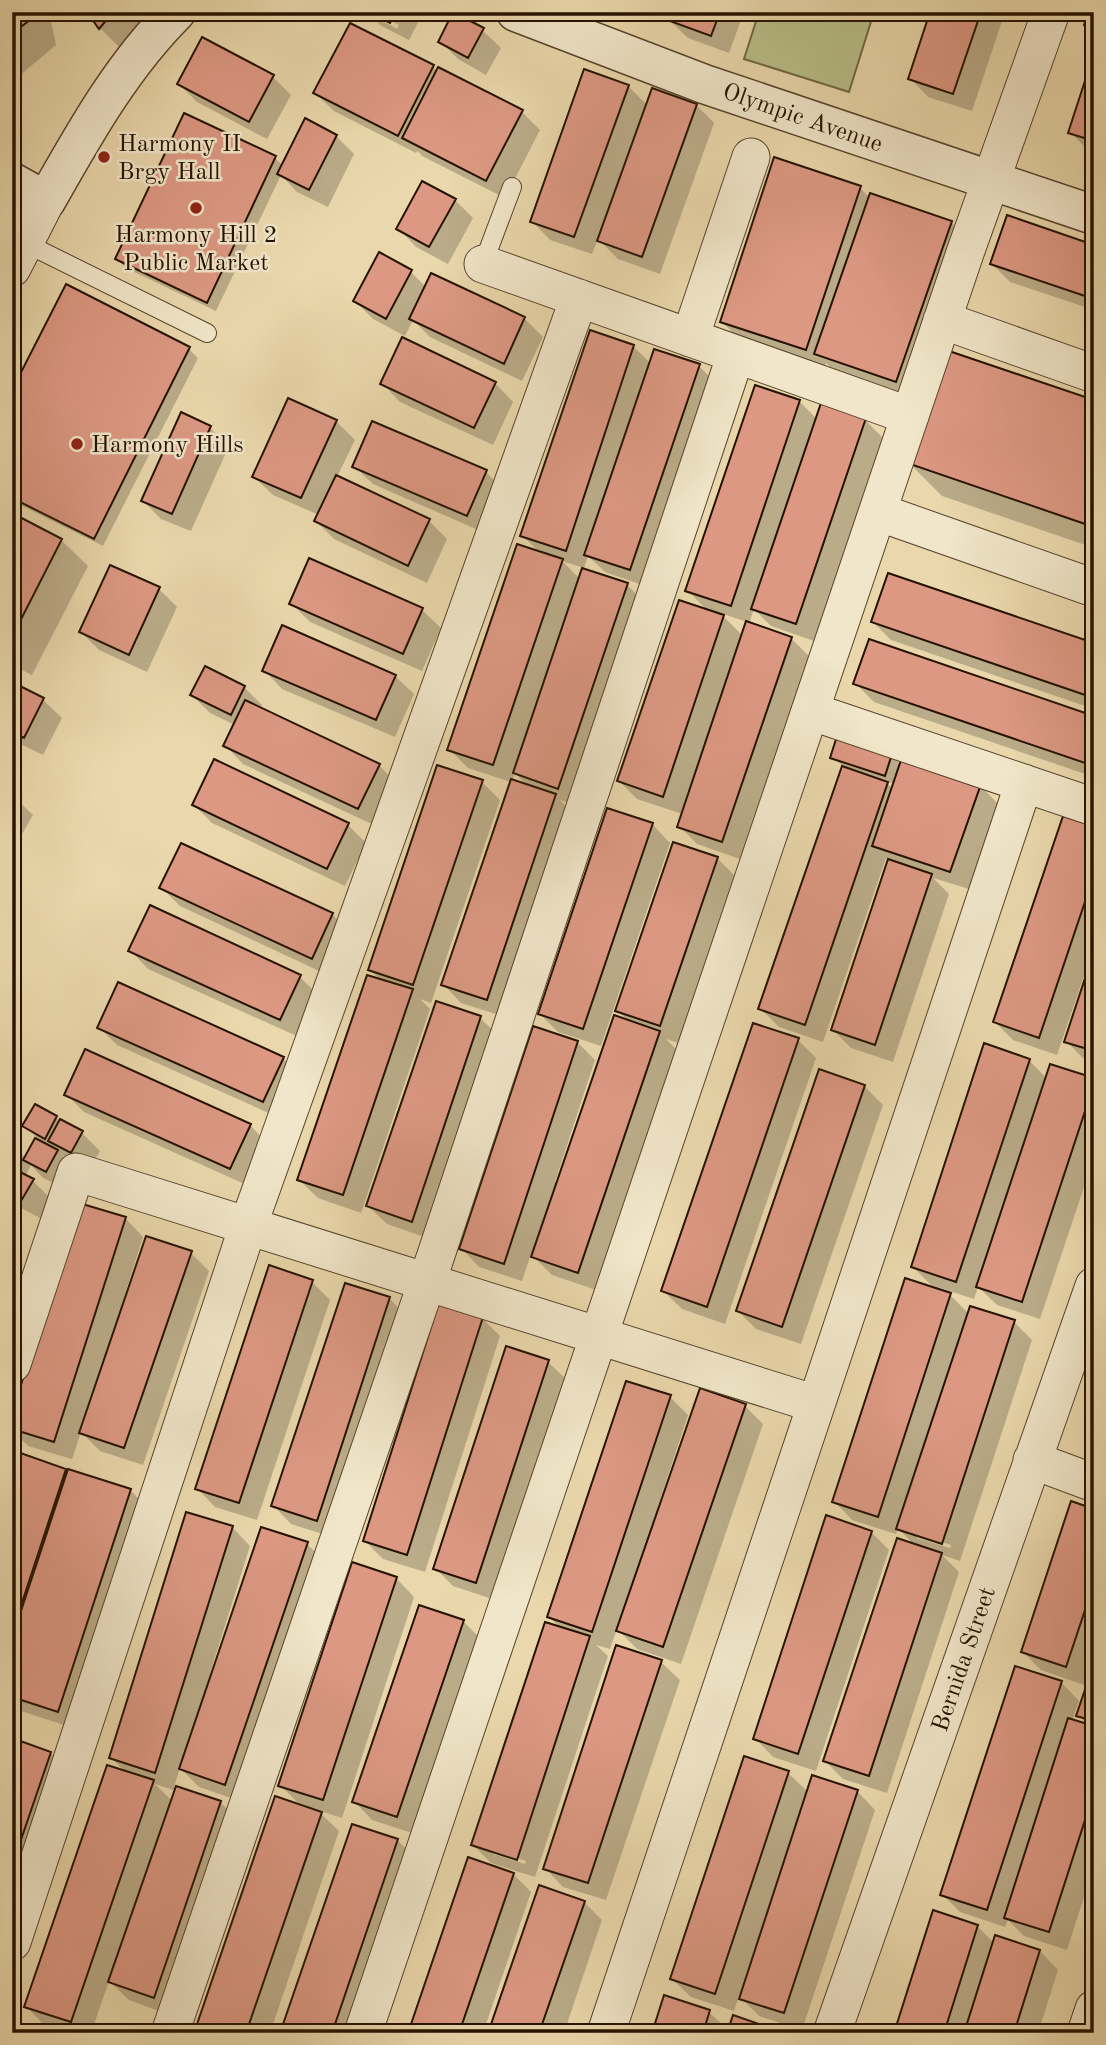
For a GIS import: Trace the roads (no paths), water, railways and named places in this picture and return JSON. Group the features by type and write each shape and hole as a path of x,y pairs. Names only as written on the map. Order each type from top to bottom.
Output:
{"street":[{"path":"19,256 46,201 114,86 147,41 176,12"},
{"name":"Olympic Avenue","path":"516,12 571,22 704,84 1094,215"},
{"path":"363,2033 942,320 1051,12"},
{"path":"690,338 751,157"},
{"path":"12,182 46,201"},
{"path":"483,264 910,416"},
{"path":"12,1942 248,1226 579,298"},
{"path":"942,320 1094,374"},
{"path":"170,2033 427,1282 736,354"},
{"path":"878,512 1094,588"},
{"path":"810,711 1094,807"},
{"path":"606,2033 1024,783"},
{"path":"12,1364 76,1172 816,1404"},
{"name":"Bernida Street","path":"832,2033 1094,1286"},
{"path":"1032,1461 1094,1483"},
{"path":"1086,2033 1094,2008"}],"lane":[{"path":"483,264 512,187"},
{"path":"19,256 206,333"}],"place":[{"name":"Harmony II Brgy Hall","path":"104,157"},
{"name":"Harmony Hill 2 Public Market","path":"196,208"},
{"name":"Harmony Hills","path":"77,444"}]}
